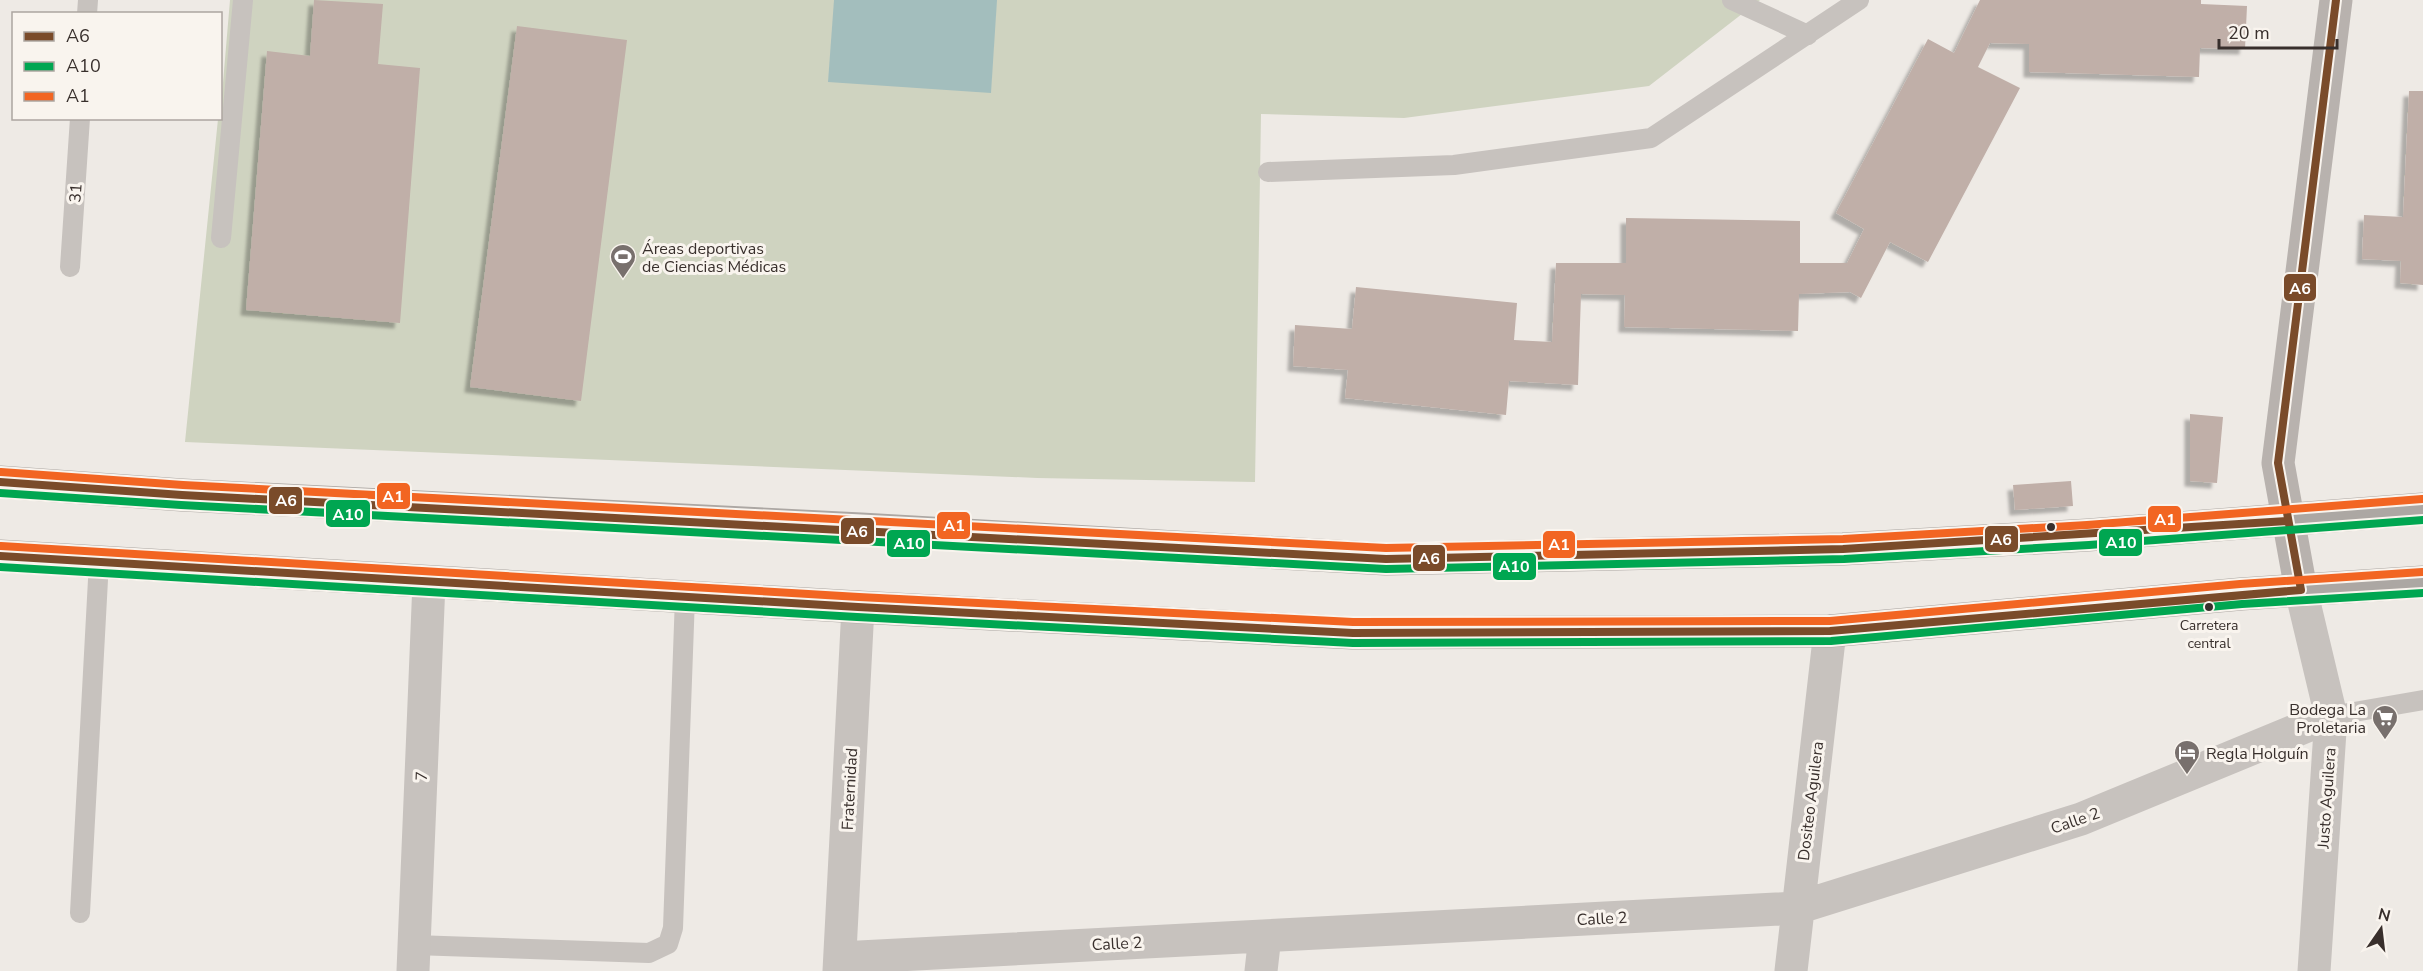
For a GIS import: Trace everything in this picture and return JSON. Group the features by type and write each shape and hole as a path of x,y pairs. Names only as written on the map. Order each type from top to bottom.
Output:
{"main road":[{"path":"0,482 182,495 861,529 1386,559 1843,549 2287,521 2423,509"},
{"path":"0,556 858,607 1353,633 1830,631 2301,590 2423,582"}],"street":[{"name":"Justo Aguilera","path":"2314,971 2331,716 2301,590 2278,463 2336,0"},
{"name":"7","path":"413,958 429,582"},
{"name":"Fraternidad","path":"839,964 858,607"},
{"name":"Dositeo Aguilera","path":"1791,971 1830,631"},
{"name":"Calle 2","path":"839,964 1264,936 1797,908 2081,819 2331,716"},
{"path":"1261,971 1264,936"}],"lane":[{"path":"221,238 243,0"},
{"path":"1732,0 1808,35"},
{"path":"1268,172 1454,165 1651,138 1859,0"},
{"name":"31","path":"70,267 80,120"},
{"path":"80,913 99,561"},
{"path":"413,958 649,953 668,944 673,928 685,597"},
{"path":"2331,716 2423,700"}],"green space":[{"name":"Áreas deportivas de Ciencias Médicas","path":"230,0 1760,0 1649,86 1404,118 1261,114 1255,482 1037,478 185,442 218,120 222,120"}],"water":[{"path":"834,0 997,0 991,93 828,82"}],"building":[{"path":"314,0 383,4 378,64 420,68 400,323 246,310 267,51 310,56"},
{"path":"1980,0 2201,0 2201,4 2247,6 2245,49 2200,48 2199,77 2029,72 2029,44 1990,43 1978,67 2020,88 1928,262 1890,242 1861,298 1850,292 1799,294 1798,331 1624,327 1625,295 1581,294 1578,385 1509,381 1506,415 1345,398 1348,370 1293,366 1295,325 1352,329 1356,287 1517,303 1514,340 1552,342 1556,263 1626,263 1626,218 1800,221 1800,263 1847,263 1864,229 1836,213 1928,39 1954,53"},
{"path":"517,26 627,40 581,401 470,387"},
{"path":"2409,91 2423,91 2423,285 2400,283 2401,261 2362,259 2364,215 2403,217"},
{"path":"2190,414 2223,417 2217,483 2190,481"},
{"path":"2071,481 2073,506 2015,510 2013,485"}],"transit line":[{"name":"A6","path":"0,556 858,607 1353,633 1830,631 2301,590 2278,463 2336,0"},
{"name":"A1","path":"1,472 183,485 1386,548 1843,539 2087,525 2422,499"},
{"name":"A6","path":"0,482 182,495 1386,559 1843,549 2287,521"},
{"name":"A10","path":"0,493 181,505 1386,569 1844,559 2089,545 2423,520"},
{"name":"A1","path":"1,546 859,597 1353,622 1830,621 2240,584 2422,572"},
{"name":"A10","path":"0,567 857,617 1353,643 1831,641 2242,604 2423,593"}],"place":[{"name":"Áreas deportivas de Ciencias Médicas","path":"623,280"},
{"name":"Carretera central","path":"2209,607"},
{"name":"Bodega La Proletaria","path":"2385,741"},
{"name":"Regla Holguín","path":"2187,776"}]}
